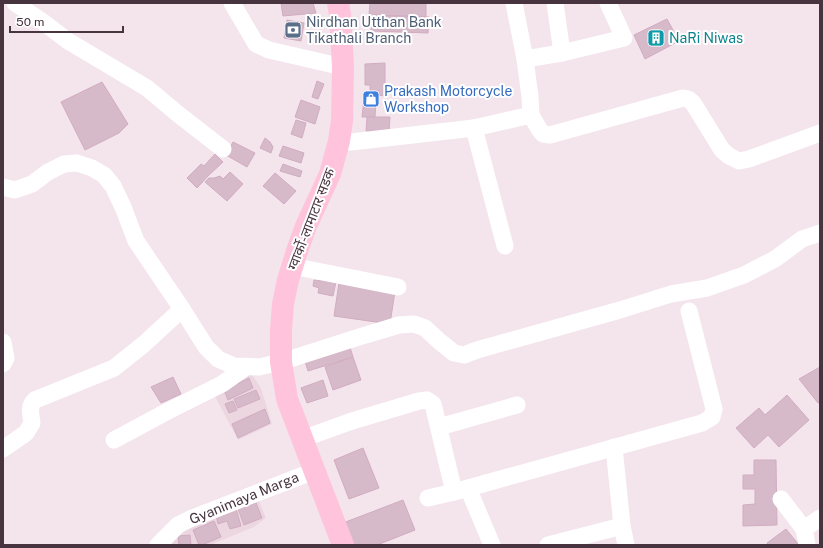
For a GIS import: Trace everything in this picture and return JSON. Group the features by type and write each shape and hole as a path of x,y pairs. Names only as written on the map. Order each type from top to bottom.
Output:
{"main road":[{"name":"ग्वार्को-लामाटार सडक","path":"338,3 343,67 342,121 339,141 330,174 306,226 288,280 281,330 281,362 287,400 343,545"}],"street":[{"path":"15,3 68,41 148,88 223,149"},
{"path":"232,3 256,44 269,50 343,67"},
{"path":"514,3 525,59 531,115 543,134 550,135 683,98 694,103 722,150 729,156 739,161 749,159 820,133"},
{"path":"555,3 562,53"},
{"path":"525,59 562,53 624,38 608,3"},
{"path":"339,141 352,142 474,128 531,115"},
{"path":"474,128 505,246"},
{"path":"3,187 15,190 32,184 48,172 64,164 77,163 92,168 104,175 113,186 136,241 206,347 218,359 234,366 246,367 281,362 399,325 414,324 425,328 454,353 464,355 671,294 707,288 744,275 775,259 802,239 820,233"},
{"path":"292,266 398,287"},
{"path":"3,448 26,433 32,423 31,409 32,403 35,400 114,368 144,344 182,309"},
{"path":"428,498 702,422 712,417 714,409 689,311"},
{"path":"3,342 6,358 3,364"},
{"path":"114,440 222,384 246,367"},
{"path":"302,439 352,421 427,400 433,404 439,428 461,490 492,545"},
{"path":"439,428 517,405"},
{"path":"614,447 622,526 626,545"},
{"name":"Gyanimaya Marga","path":"158,545 178,525 190,519 314,471"},
{"path":"781,499 805,537 820,518"},
{"path":"548,545 622,526"}],"shaded area":[{"path":"233,370 253,376 261,388 272,424 238,440 209,385"},
{"path":"257,496 266,518 254,527 210,545 172,545 176,530"}],"building":[{"path":"281,3 313,3 316,13 283,16"},
{"path":"370,3 426,3 426,17 369,15"},
{"path":"372,15 429,17 428,33 371,31"},
{"name":"NaRi Niwas","path":"667,19 679,41 645,59 634,35"},
{"path":"287,20 304,23 301,41 284,38"},
{"path":"385,63 385,96 370,94 370,85 365,85 365,64"},
{"path":"317,81 324,84 318,99 312,97"},
{"path":"102,82 128,124 119,133 85,150 61,102"},
{"path":"364,99 376,100 375,117 362,117"},
{"path":"301,100 320,107 315,124 295,117"},
{"path":"367,117 390,117 389,132 366,131"},
{"path":"296,120 306,123 302,138 291,134"},
{"path":"265,138 273,147 271,153 260,148"},
{"path":"233,142 255,153 247,167 226,155"},
{"path":"283,146 304,153 301,163 279,156"},
{"path":"215,154 223,162 197,188 187,178 201,164 204,166"},
{"path":"283,164 302,171 300,177 280,171"},
{"path":"230,172 243,184 227,201 205,182 209,178 220,176 223,179"},
{"path":"275,173 296,191 284,204 263,186"},
{"path":"323,274 337,277 333,296 318,293 319,288 313,286 314,280 322,281"},
{"path":"339,283 395,291 390,324 334,316"},
{"path":"349,344 353,357 308,371 304,358"},
{"path":"353,357 361,380 333,390 325,367"},
{"path":"820,367 820,402 818,403 799,379"},
{"path":"173,377 181,394 161,403 151,387"},
{"path":"249,378 253,388 228,400 224,390"},
{"path":"323,380 328,396 307,403 301,388"},
{"path":"256,390 260,399 238,408 234,399"},
{"path":"787,395 809,420 779,447 768,435 754,448 736,428 759,408 765,415"},
{"path":"233,401 237,410 229,413 225,404"},
{"path":"265,409 270,423 238,438 232,424"},
{"path":"363,448 379,488 349,499 334,460"},
{"path":"754,460 776,460 777,525 743,526 743,505 755,504 755,489 743,489 743,475 754,475"},
{"path":"255,500 262,518 244,525 237,506"},
{"path":"403,500 415,530 377,545 351,545 343,523"},
{"path":"236,509 241,526 230,529 227,521 218,524 216,515"},
{"path":"214,521 221,537 199,545 193,530"},
{"path":"786,529 799,545 768,545 767,543"},
{"path":"190,535 191,545 179,545 178,536"}],"place":[{"name":"Nirdhan Utthan Bank Tikathali Branch","path":"293,30"},
{"name":"NaRi Niwas","path":"656,38"},
{"name":"Prakash Motorcycle Workshop","path":"371,99"}]}
